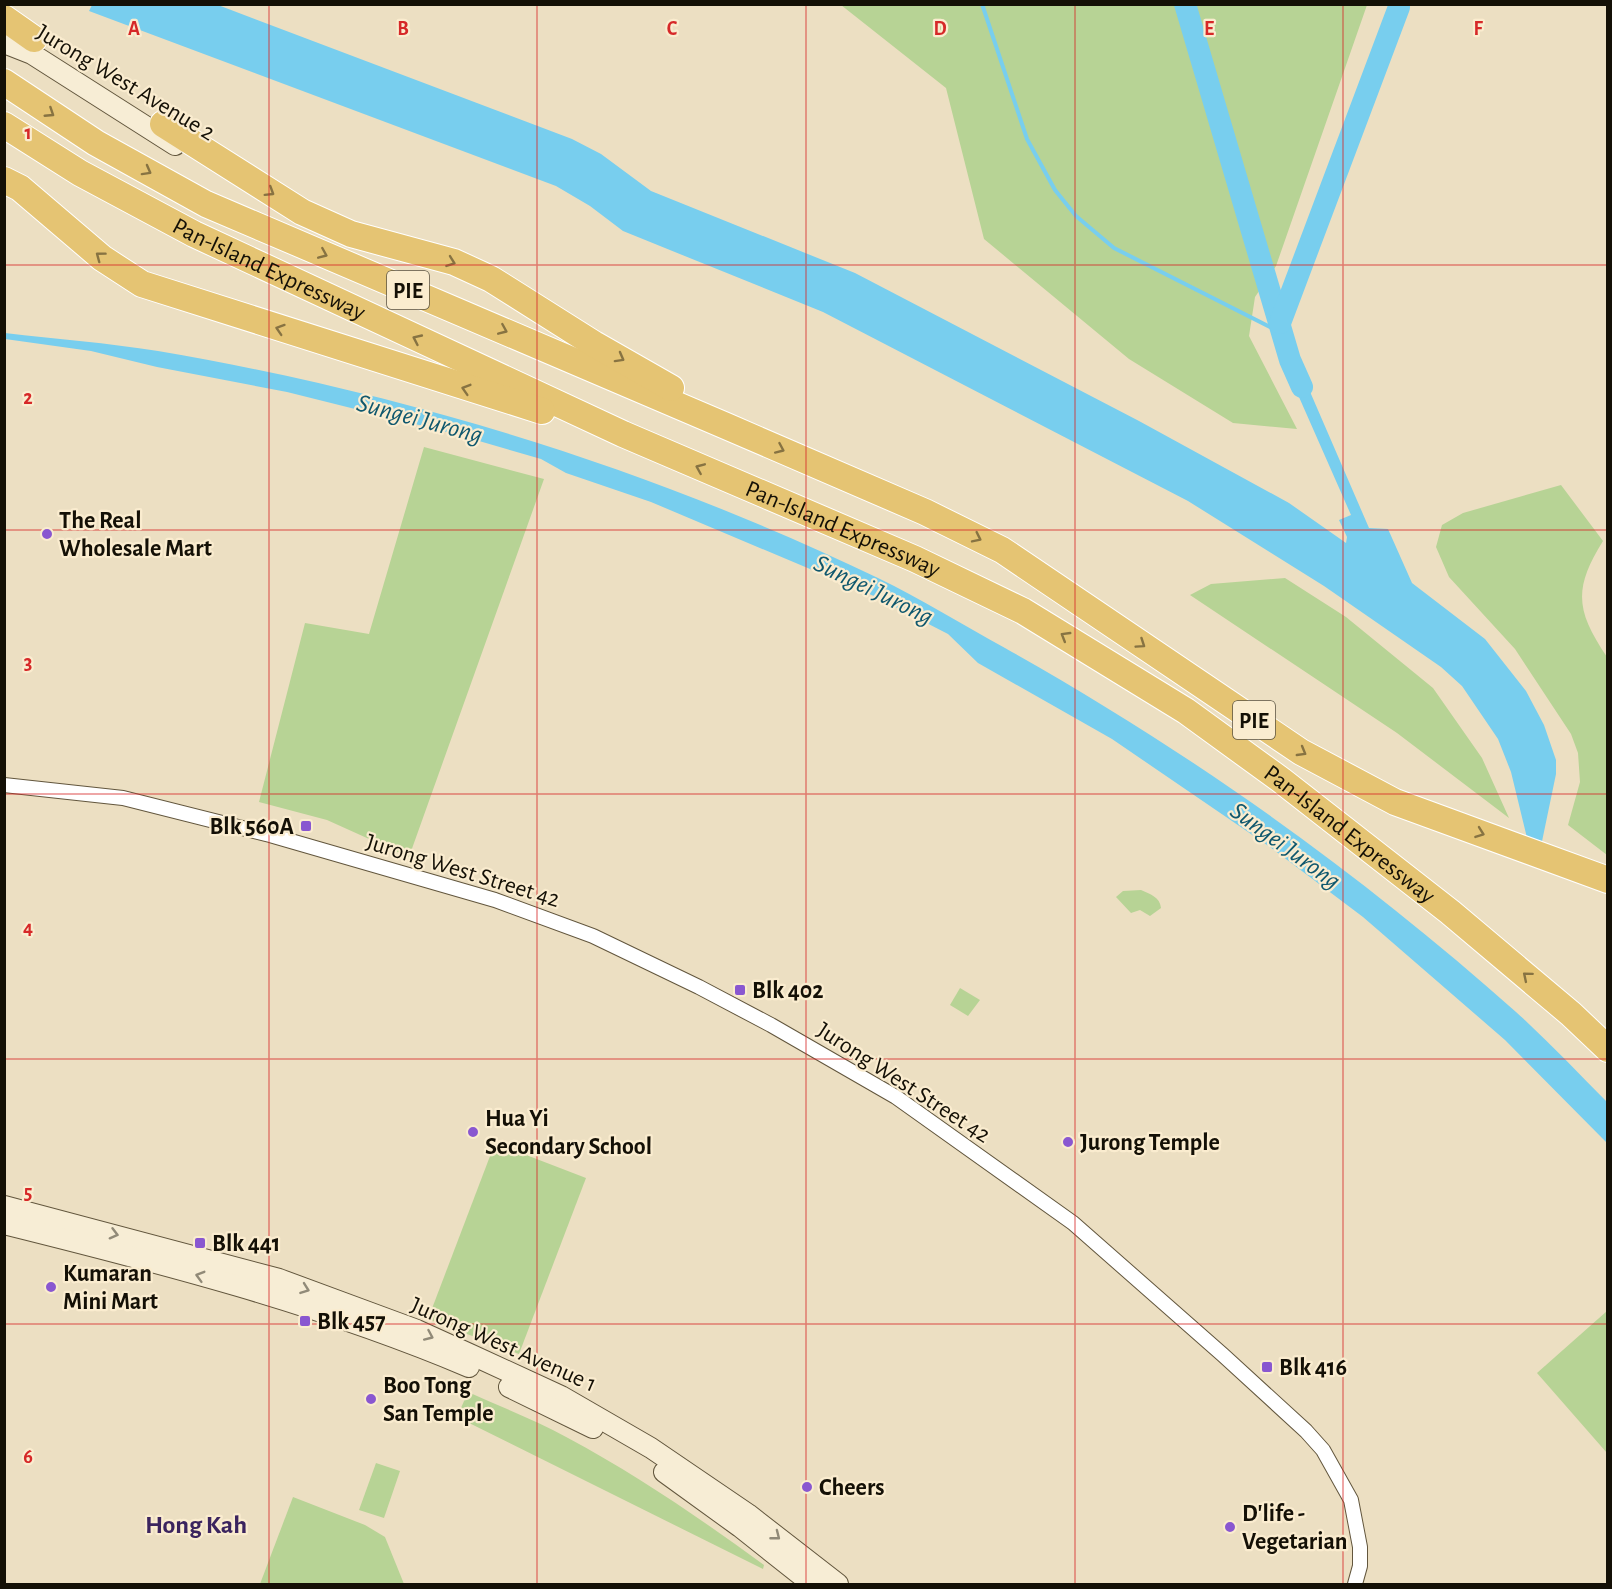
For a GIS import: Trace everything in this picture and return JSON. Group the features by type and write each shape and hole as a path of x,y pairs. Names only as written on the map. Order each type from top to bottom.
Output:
{"highway":[{"path":"4,18 34,39"},
{"name":"Pan-Island Expressway","path":"4,82 96,143 206,204 925,512 1002,550 1301,752 1395,802 1608,880"},
{"path":"163,124 302,212 351,234 454,262 491,279 594,344 655,377 726,426"},
{"name":"Pan-Island Expressway","path":"4,125 80,173 194,234 622,434 915,559 1023,611 1186,711 1281,780 1450,912 1571,1014 1608,1049"},
{"path":"4,180 20,188 102,258 142,284 458,386 622,434"},
{"path":"1571,1014 1608,1061"}],"street":[{"name":"Jurong West Avenue 2","path":"4,27 34,39 163,124"},
{"name":"Jurong West Avenue 2","path":"4,43 32,54 196,159 211,163 221,161"},
{"name":"Jurong West Street 42","path":"4,785 123,798 270,835 495,900 593,936 699,987 771,1025 896,1097 1073,1223 1306,1431 1328,1459 1351,1500 1360,1547 1360,1566 1355,1584"},
{"name":"Jurong West Avenue 1","path":"4,1206 279,1280 417,1330 561,1396 651,1448 748,1514 838,1584"},
{"name":"Jurong West Avenue 1","path":"4,1224 257,1292 328,1315 467,1366 609,1436 679,1482 812,1584"}],"green space":[{"path":"841,5 1367,5 1276,266 1255,297 1249,336 1297,429 1233,423 1129,359 984,239 946,88"},
{"path":"424,447 544,479 409,857 327,820 259,802 305,623 369,634"},
{"path":"1561,485 1603,541 1587,573 1582,600 1589,626 1607,657 1607,855 1568,825 1580,782 1578,753 1571,734 1515,649 1449,577 1436,547 1442,525 1463,513"},
{"path":"1285,578 1346,617 1433,688 1482,758 1509,818 1397,733 1190,595 1211,584"},
{"path":"1141,890 1159,901 1161,908 1150,916 1140,910 1131,913 1116,897 1123,891"},
{"path":"960,988 980,1000 968,1016 950,1005"},
{"path":"495,1143 586,1178 519,1354 428,1319"},
{"path":"1607,1311 1607,1453 1537,1373"},
{"path":"468,1392 544,1425 619,1467 764,1565 763,1569 457,1417"},
{"path":"376,1463 400,1471 384,1518 359,1510"},
{"path":"293,1497 365,1525 385,1537 404,1584 260,1584"}],"water":[{"path":"92,5 218,5 572,139 601,154 651,191 855,273 1139,421 1289,503 1346,543 1347,537 1339,520 1351,515 1284,363 1295,357 1369,528 1388,529 1412,583 1485,639 1526,691 1544,725 1556,760 1556,774 1540,851 1528,842 1511,772 1498,739 1462,686 1441,667 1324,586 1188,501 823,312 623,231 590,206 556,186 89,11"},
{"name":"Sungei Jurong","path":"5,333 158,351 251,368 435,413 526,439 705,502 894,586 1073,687 1140,729 1271,816 1334,862 1457,960 1551,1045 1607,1102 1607,1143 1505,1040 1363,917 1270,847 1112,739 978,663 948,634 874,596 651,502 566,473 541,459 455,434 287,392 157,367 91,351 5,339"}],"waterway":[{"path":"982,4 1027,139 1055,190 1076,216 1114,248 1284,334"},
{"path":"1185,4 1290,360 1302,387"},
{"path":"1280,323 1399,7"}],"place":[{"name":"The Real Wholesale Mart","path":"47,534"},
{"name":"Blk 560A","path":"306,826"},
{"name":"Blk 402","path":"740,990"},
{"name":"Hua Yi Secondary School","path":"473,1132"},
{"name":"Jurong Temple","path":"1068,1142"},
{"name":"Blk 441","path":"200,1243"},
{"name":"Kumaran Mini Mart","path":"51,1287"},
{"name":"Blk 457","path":"305,1321"},
{"name":"Blk 416","path":"1267,1367"},
{"name":"Boo Tong San Temple","path":"371,1399"},
{"name":"Cheers","path":"807,1487"},
{"name":"D'life - Vegetarian","path":"1230,1527"}],"district":[{"name":"Hong Kah","path":"196,1524"}]}
